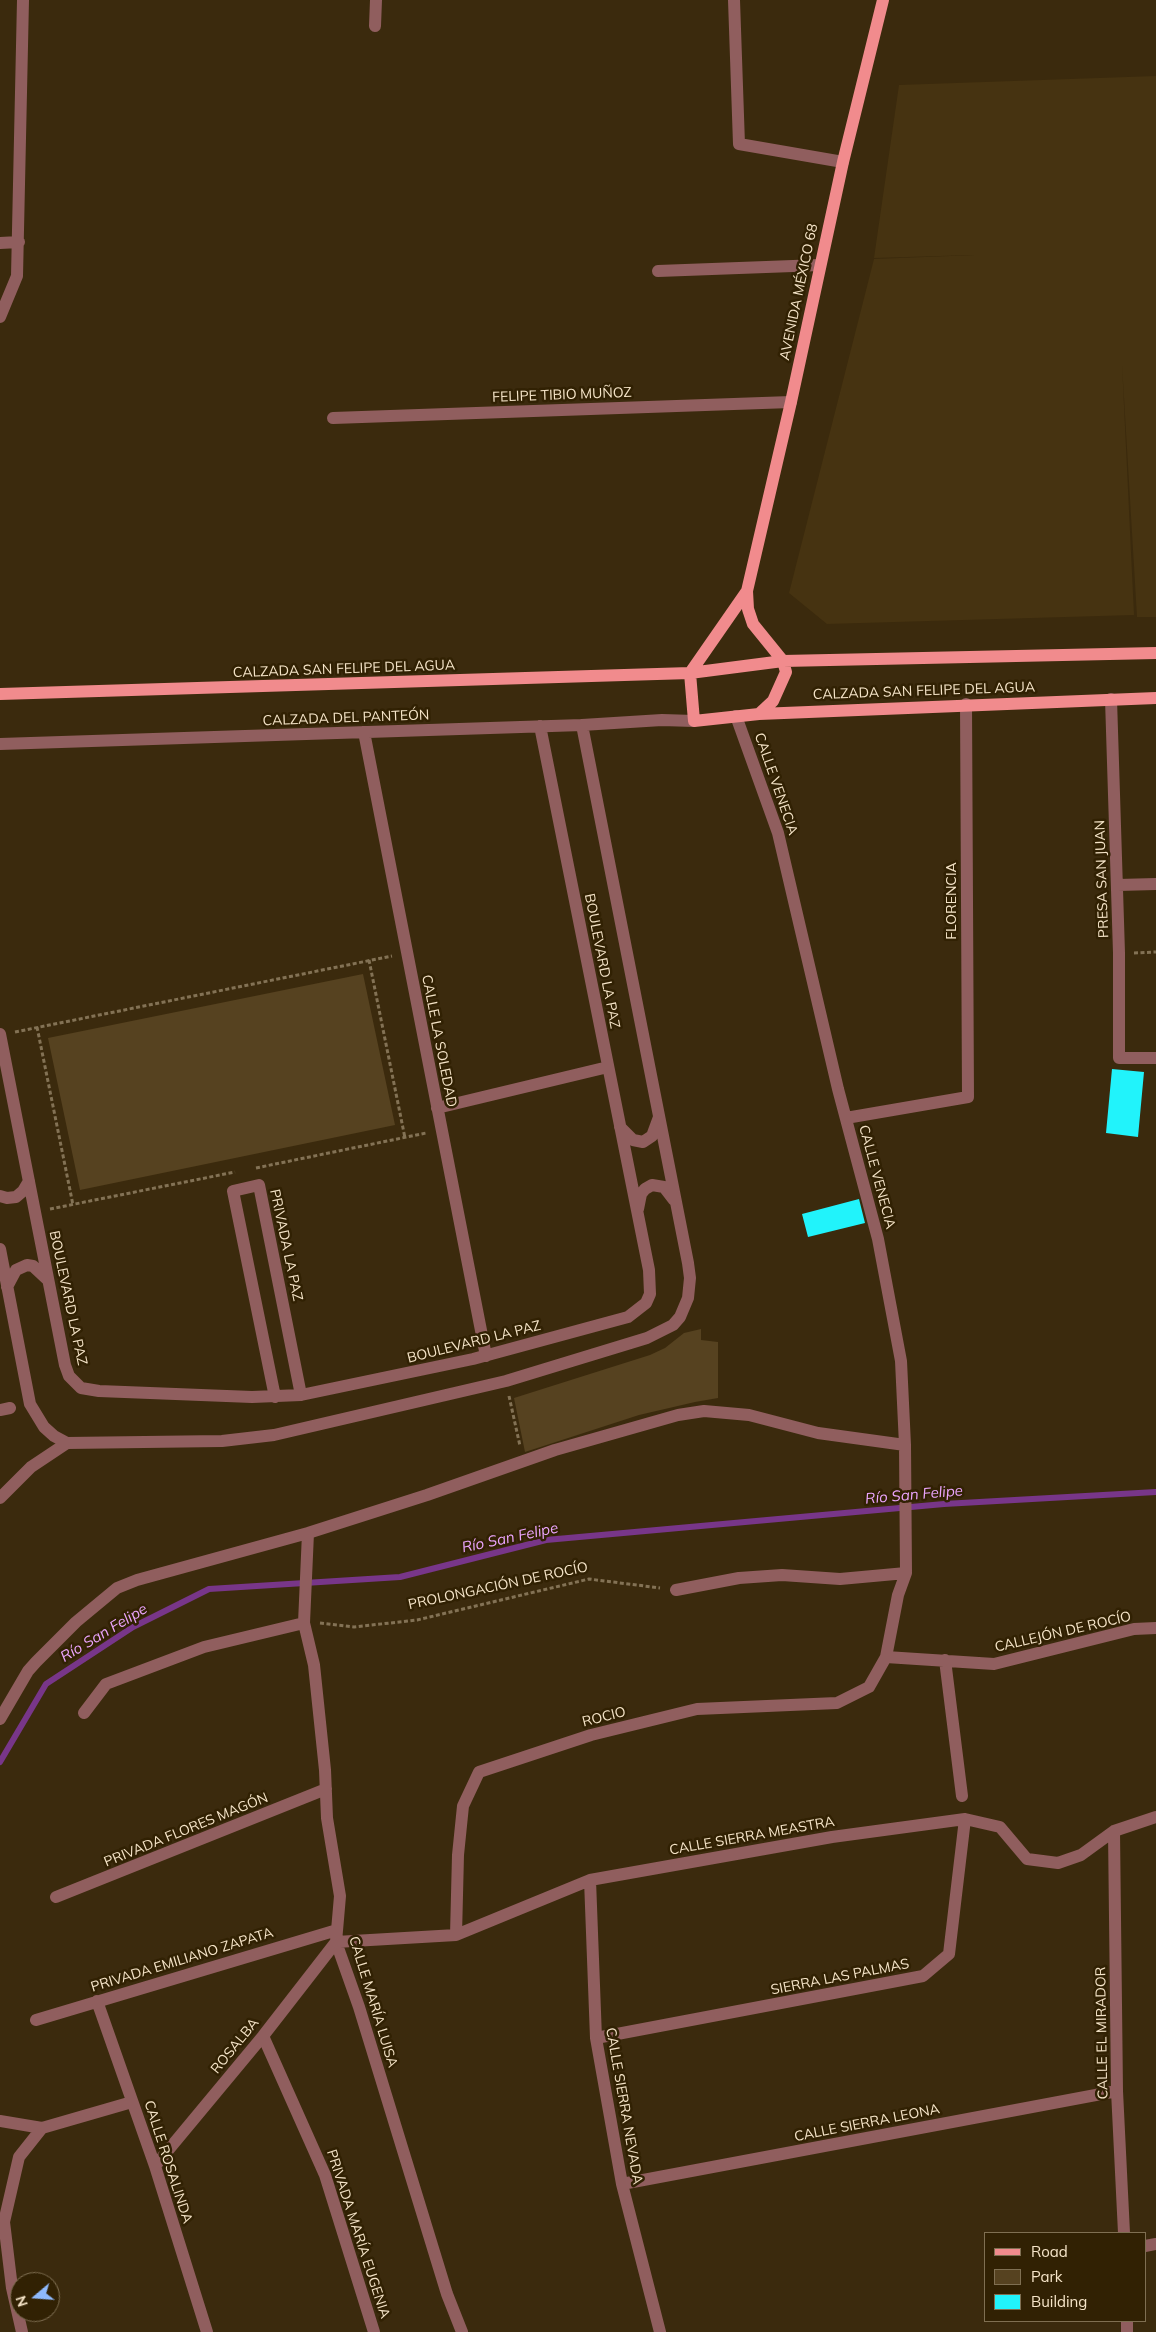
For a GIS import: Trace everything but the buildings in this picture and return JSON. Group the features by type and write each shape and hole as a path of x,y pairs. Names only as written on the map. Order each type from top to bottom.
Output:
{"main road":[{"name":"AVENIDA MÉXICO 68","path":"784,662 753,624 748,609 747,591 791,402 843,162 883,0"},
{"name":"AVENIDA MÉXICO 68","path":"690,673 747,591"},
{"path":"759,714 773,702 780,689 786,672 784,662 1156,653"},
{"name":"CALZADA SAN FELIPE DEL AGUA","path":"0,694 690,673 784,662"},
{"path":"690,673 694,721"},
{"name":"CALZADA SAN FELIPE DEL AGUA","path":"694,721 759,714 966,704 1156,698"}],"street":[{"path":"0,317 17,276 23,0"},
{"path":"375,26 376,0"},
{"path":"734,0 738,144 843,162"},
{"path":"0,243 19,242"},
{"path":"658,271 820,265"},
{"name":"FELIPE TIBIO MUÑOZ","path":"333,418 791,402"},
{"name":"PRESA SAN JUAN","path":"1111,699 1118,885 1119,1058 1156,1058"},
{"name":"FLORENCIA","path":"846,1118 968,1097 966,704"},
{"name":"CALLE VENECIA","path":"736,716 778,833 846,1118 878,1239 901,1361 906,1474 906,1573 898,1595 886,1657"},
{"name":"CALZADA DEL PANTEÓN","path":"0,744 582,725 662,720 694,721"},
{"name":"BOULEVARD LA PAZ","path":"67,1443 222,1441 274,1436 506,1381 648,1338 673,1325 680,1317 688,1298 690,1278 582,725"},
{"name":"BOULEVARD LA PAZ","path":"0,1034 65,1366 69,1376 81,1388 109,1392 275,1397 301,1395 486,1356 617,1321 638,1311 646,1303 650,1294 651,1282 540,726"},
{"name":"CALLE LA SOLEDAD","path":"364,732 486,1356"},
{"path":"1118,885 1156,884"},
{"path":"437,1108 608,1067"},
{"path":"620,1127 633,1140 643,1142 652,1136 659,1117"},
{"path":"0,1196 7,1198 16,1197 23,1191 29,1180"},
{"name":"PRIVADA LA PAZ","path":"275,1397 232,1191 259,1185 301,1395"},
{"path":"637,1210 645,1188 652,1185 664,1187 676,1204"},
{"path":"0,1249 30,1404 44,1427 54,1436 67,1443 32,1467 0,1498"},
{"path":"7,1287 16,1270 27,1265 32,1266 48,1280"},
{"path":"0,1719 28,1671 76,1622 108,1593 137,1580 308,1533 428,1495 555,1450 678,1415 704,1411 749,1415 818,1433 905,1445"},
{"name":"CALLE MARÍA LUISA","path":"308,1533 304,1617 314,1666 327,1818 340,1896 336,1936 447,2294 462,2332"},
{"path":"676,1590 740,1578 782,1574 840,1579 906,1573"},
{"path":"84,1713 106,1684 204,1647 304,1617"},
{"name":"CALLEJÓN DE ROCÍO","path":"886,1657 994,1664 1134,1629 1156,1628"},
{"name":"ROCIO","path":"456,1935 458,1855 463,1806 479,1772 591,1735 697,1709 837,1703 869,1687 886,1657"},
{"path":"945,1660 962,1796"},
{"name":"PRIVADA FLORES MAGÓN","path":"56,1897 326,1789"},
{"name":"CALLE SIERRA MEASTRA","path":"336,1936 456,1935 590,1880 832,1838 965,1819 1000,1827 1027,1859 1058,1864 1081,1855 1114,1831 1156,1817"},
{"name":"SIERRA LAS PALMAS","path":"596,2038 922,1976 948,1954 965,1819"},
{"name":"CALLE EL MIRADOR","path":"1114,1831 1117,2091 1124,2232"},
{"name":"CALLE SIERRA NEVADA","path":"590,1880 596,2038 622,2184 660,2332"},
{"name":"PRIVADA EMILIANO ZAPATA","path":"36,2020 98,2001 336,1936"},
{"name":"ROSALBA","path":"154,2166 263,2036 336,1936"},
{"name":"CALLE ROSALINDA","path":"98,2001 208,2332"},
{"name":"PRIVADA MARÍA EUGENIA","path":"263,2036 326,2176 374,2332"},
{"name":"CALLE SIERRA LEONA","path":"622,2184 1117,2091"},
{"path":"0,2121 42,2128 132,2102"},
{"path":"20,2331 12,2288 4,2222 4,2202 19,2157 42,2128"}],"path":[{"path":"1119,953 1156,952"},
{"path":"0,1034 407,953"},
{"path":"369,960 405,1138"},
{"path":"37,1027 73,1205"},
{"path":"509,1394 521,1450"},
{"name":"PROLONGACIÓN DE ROCÍO","path":"304,1617 324,1623 354,1627 417,1620 589,1579 676,1590"}],"shaded area":[{"path":"1156,76 1156,617 1137,617 1122,364 1134,615 827,624 789,593 874,259 975,255 874,258 899,85"}],"green space":[{"path":"363,974 395,1125 80,1190 48,1038"},
{"path":"701,1329 701,1340 718,1342 718,1398 639,1415 525,1452 514,1398 650,1355 665,1348 684,1333"}],"waterway":[{"name":"Río San Felipe","path":"0,1762 46,1684 133,1627 209,1589 400,1577 546,1540 944,1504 1156,1492"}]}
